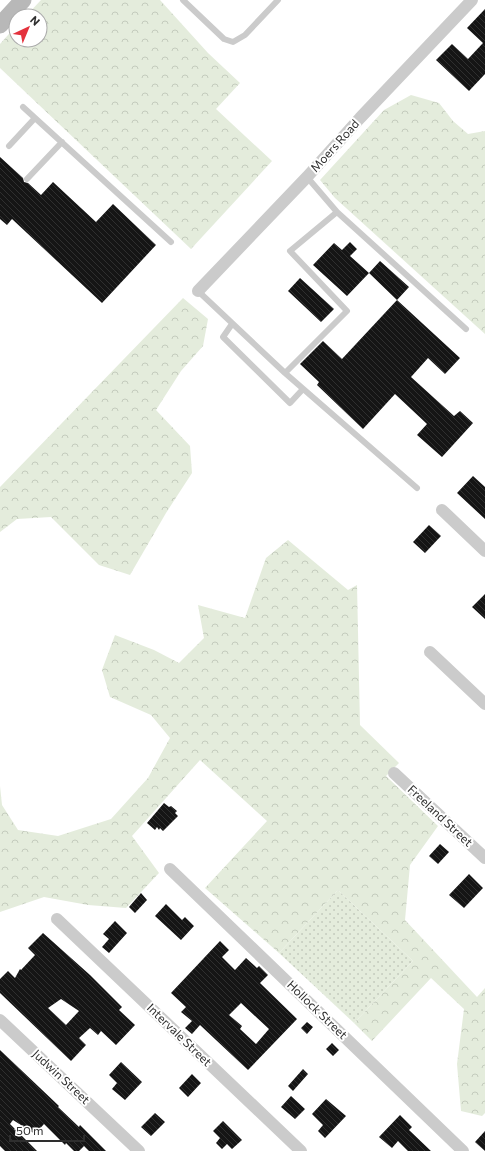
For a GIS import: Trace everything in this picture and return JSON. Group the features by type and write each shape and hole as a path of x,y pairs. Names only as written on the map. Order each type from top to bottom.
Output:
{"main road":[{"path":"0,25 23,0"}],"street":[{"name":"Moers Road","path":"198,291 307,177 360,118 472,0"},
{"path":"442,510 485,551"},
{"path":"430,652 485,704"},
{"name":"Freeland Street","path":"394,773 485,858"},
{"name":"Hollock Street","path":"170,869 463,1151"},
{"name":"Intervale Street","path":"57,919 301,1151"},
{"name":"Judwin Street","path":"0,1020 139,1151"}],"lane":[{"path":"183,0 224,39 233,42 245,35 278,0"},
{"path":"23,107 171,242"},
{"path":"9,146 35,118"},
{"path":"27,179 62,142"},
{"path":"307,177 337,212 466,329"},
{"path":"285,373 347,311 290,251 337,212"},
{"path":"198,291 285,373 417,488"},
{"path":"232,324 223,337 290,403 303,389"}],"green space":[{"path":"41,0 160,0 208,53 240,83 216,109 272,161 191,249 0,68 0,44 8,35 8,48 48,48 48,8 34,8"},
{"path":"411,95 439,103 453,121 468,134 485,131 485,334 335,198 320,180 384,110"},
{"path":"183,298 208,319 203,346 181,371 156,410 190,446 192,473 166,513 130,575 99,565 51,517 17,519 0,532 0,487"},
{"path":"288,540 348,590 357,585 360,725 399,763 386,776 438,826 410,865 405,920 477,997 485,988 485,1113 482,1116 461,1111 457,1064 464,1009 431,978 372,1041 354,1023 413,961 338,890 279,953 205,888 267,821 200,760 132,836 159,873 126,908 88,905 44,897 0,912 0,786 2,805 18,830 58,836 111,819 148,778 170,738 151,715 110,697 102,670 115,635 154,650 179,663 204,638 198,605 245,618 266,558"},
{"path":"338,890 413,961 354,1023 279,953"}],"building":[{"path":"485,9 485,74 469,91 436,60 452,44 468,59 483,43 467,28"},
{"path":"0,157 23,178 24,182 28,183 41,195 53,182 96,222 113,204 156,245 102,303 12,219 7,225 0,219"},
{"path":"350,242 357,249 350,256 369,273 347,296 313,265 334,243 342,250"},
{"path":"380,261 409,287 397,300 369,273"},
{"path":"300,278 334,309 321,322 288,291"},
{"path":"397,300 460,358 445,374 428,358 411,377 454,416 460,411 473,423 442,457 417,435 427,424 395,394 363,429 317,385 319,382 300,364 323,341 342,359"},
{"path":"473,476 485,487 485,519 457,493"},
{"path":"429,525 441,536 425,553 413,542"},
{"path":"485,594 485,619 472,607"},
{"path":"164,803 177,811 175,813 178,816 163,831 160,828 159,830 157,827 155,830 147,823"},
{"path":"440,844 449,852 438,864 429,856"},
{"path":"469,874 483,888 464,908 449,895"},
{"path":"141,893 147,900 135,913 129,907"},
{"path":"166,904 182,920 185,917 194,926 181,940 155,916"},
{"path":"115,921 127,933 109,953 102,947 109,939 103,934"},
{"path":"43,933 90,975 122,1007 119,1010 135,1025 116,1045 101,1031 98,1035 90,1028 79,1038 86,1045 71,1061 0,993 0,979 8,971 15,978 20,969 21,970 35,955 28,948","holes":["61,999 79,1011 66,1025 48,1008"]},
{"path":"220,941 229,950 222,957 235,970 246,958 257,968 259,966 268,975 260,983 297,1019 248,1070 200,1025 192,1034 185,1028 192,1021 181,1012 186,1007 171,993","holes":["241,1003 269,1029 256,1044 240,1029 242,1026 229,1015"]},
{"path":"307,1022 313,1027 307,1034 301,1028"},
{"path":"332,1043 339,1050 333,1056 326,1049"},
{"path":"0,1050 59,1106 58,1107 79,1127 80,1125 106,1151 89,1151 84,1146 79,1151 74,1151 66,1143 65,1145 44,1124 35,1134 13,1120 10,1124 37,1151 5,1151 0,1146"},
{"path":"121,1062 142,1082 125,1100 112,1089 117,1083 109,1075"},
{"path":"303,1069 308,1074 293,1091 288,1086"},
{"path":"192,1074 201,1083 188,1097 179,1088"},
{"path":"291,1096 305,1109 295,1119 281,1107"},
{"path":"326,1099 346,1116 325,1138 318,1131 323,1125 312,1114"},
{"path":"155,1113 165,1122 151,1136 141,1127"},
{"path":"400,1115 412,1127 409,1130 431,1151 408,1151 398,1141 392,1148 379,1137"},
{"path":"223,1121 242,1140 232,1149 227,1144 222,1149 216,1143 220,1138 213,1131"},
{"path":"485,1131 485,1151 475,1142"}]}
